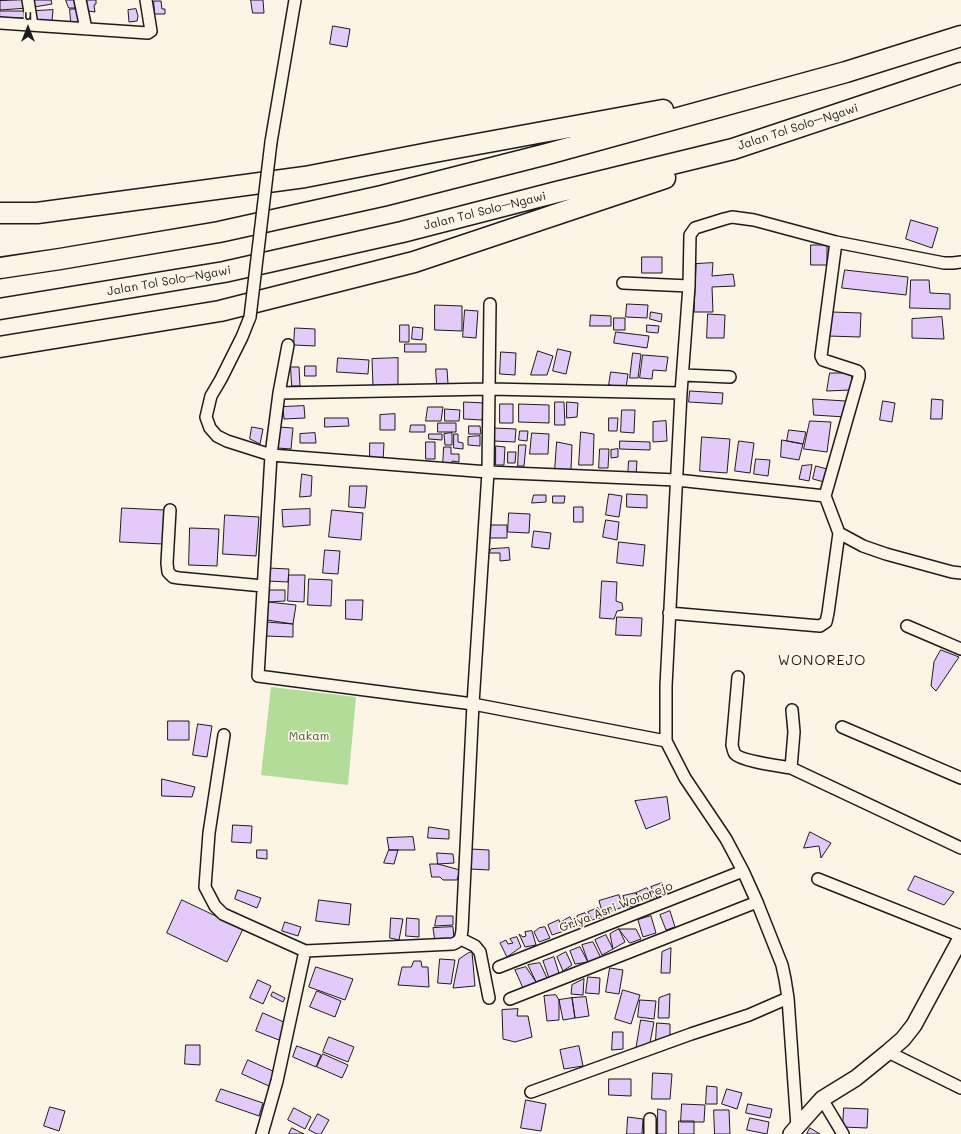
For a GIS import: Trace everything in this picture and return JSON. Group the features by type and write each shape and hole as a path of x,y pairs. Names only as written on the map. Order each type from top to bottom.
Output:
{"highway":[{"path":"0,268 219,232 382,196 546,154 846,72 961,36"},
{"name":"Jalan Tol Solo–Ngawi","path":"0,309 224,272 402,232 733,149 961,73"},
{"path":"0,213 37,212 305,177 798,85"},
{"path":"0,347 220,311 414,262 670,176 733,149"}],"street":[{"path":"28,0 32,25"},
{"path":"80,0 86,29"},
{"path":"0,23 149,33 151,31 146,0"},
{"path":"296,0 271,142 250,317 242,337 211,396 206,417 210,428 217,436 227,441 271,455 488,472 676,480 825,496"},
{"path":"794,1130 788,998 782,965 743,871 726,839 686,778 666,741 666,686 669,613 681,393 689,286 690,234 695,228 732,217 754,220 836,242 944,263 961,262"},
{"path":"669,613 820,626 826,622 839,533 825,496 859,377 859,373 823,360 821,356 836,242"},
{"path":"623,283 689,286"},
{"path":"224,735 209,833 204,887 215,906 223,914 304,951 453,944 457,943 461,939 473,704 488,472 490,304"},
{"path":"288,345 279,393 271,455 258,676 473,704 666,741"},
{"path":"683,375 730,377"},
{"path":"279,393 489,389 681,393"},
{"path":"170,510 167,563 168,572 173,577 210,582 263,586"},
{"path":"839,533 863,546 886,554 952,572 961,573"},
{"path":"907,626 961,649"},
{"path":"738,676 732,745 736,755 743,759 791,768 961,848"},
{"path":"791,768 794,732 792,710"},
{"path":"842,727 961,778"},
{"name":"Griya Asri Wonorejo","path":"499,967 743,871"},
{"path":"794,1130 822,1100 856,1078 903,1038 914,1025 961,937 818,879"},
{"path":"510,999 757,902"},
{"path":"461,939 474,946 480,952 489,998"},
{"path":"262,1134 277,1081 304,951"},
{"path":"531,1092 691,1034 749,1015 788,998"},
{"path":"888,1052 961,1088"},
{"path":"822,1100 843,1134"},
{"path":"650,1119 650,1134"}],"green space":[{"name":"Makam","path":"271,687 356,697 348,785 261,775"}],"building":[{"path":"27,0 28,8 0,10 0,1"},
{"path":"33,0 51,0 52,4 34,7"},
{"path":"66,0 75,0 75,8 69,8"},
{"path":"87,0 96,0 96,4 94,5 95,12 88,11"},
{"path":"251,0 263,0 264,13 253,13"},
{"path":"154,1 161,1 162,9 165,9 165,14 155,14"},
{"path":"70,9 77,9 79,23 71,22"},
{"path":"136,9 138,16 137,21 129,22 128,10"},
{"path":"53,10 52,21 37,23 36,11"},
{"path":"0,11 25,11 24,18 0,18"},
{"path":"333,26 350,29 347,47 330,44"},
{"path":"911,220 938,228 932,248 906,239"},
{"path":"811,245 827,245 827,265 811,265"},
{"path":"642,257 662,257 662,273 642,273"},
{"path":"713,263 712,276 733,274 735,286 712,287 713,312 694,312 696,264"},
{"path":"845,270 908,277 906,295 842,288"},
{"path":"911,280 929,280 930,293 950,294 950,309 910,308"},
{"path":"627,304 648,305 647,318 626,317"},
{"path":"435,305 462,306 462,331 435,330"},
{"path":"465,310 478,311 476,338 463,337"},
{"path":"651,312 662,314 661,322 650,319"},
{"path":"832,312 861,313 860,337 828,336"},
{"path":"708,314 725,315 724,338 707,338"},
{"path":"591,315 611,316 611,326 590,326"},
{"path":"942,317 944,339 912,338 912,319"},
{"path":"614,318 625,318 625,330 614,330"},
{"path":"400,325 409,325 409,342 400,342"},
{"path":"647,325 659,326 658,333 647,332"},
{"path":"413,327 423,328 422,340 412,339"},
{"path":"295,328 315,329 315,346 294,345"},
{"path":"616,332 649,336 647,348 614,343"},
{"path":"405,344 426,344 426,352 405,352"},
{"path":"558,349 571,352 566,374 553,371"},
{"path":"538,351 553,356 547,375 531,375"},
{"path":"501,352 516,353 515,375 500,374"},
{"path":"633,353 641,354 638,378 630,378"},
{"path":"643,355 668,357 666,371 653,370 652,379 640,378"},
{"path":"338,358 369,360 368,374 337,372"},
{"path":"398,358 398,386 373,386 372,359"},
{"path":"305,366 316,366 316,376 305,376"},
{"path":"291,367 299,367 300,386 292,386"},
{"path":"436,369 447,369 448,384 437,385"},
{"path":"611,372 628,374 626,388 609,385"},
{"path":"830,373 852,373 851,390 827,391"},
{"path":"690,391 723,393 722,404 689,402"},
{"path":"813,399 846,401 845,417 814,415"},
{"path":"932,399 943,400 942,419 931,419"},
{"path":"883,401 895,403 892,422 880,420"},
{"path":"464,402 485,403 482,420 464,419"},
{"path":"555,402 564,402 565,425 555,425"},
{"path":"567,402 578,403 577,417 567,418"},
{"path":"500,404 513,404 513,423 500,423"},
{"path":"519,404 549,405 549,423 519,422"},
{"path":"304,406 305,418 284,419 283,407"},
{"path":"428,407 443,407 441,421 426,421"},
{"path":"445,409 460,410 459,421 445,421"},
{"path":"622,410 635,410 634,433 621,432"},
{"path":"395,414 395,430 380,430 380,415"},
{"path":"325,418 348,418 349,426 325,427"},
{"path":"609,418 618,418 617,431 609,431"},
{"path":"666,421 667,441 653,442 653,422"},
{"path":"810,421 831,422 827,452 804,449"},
{"path":"438,423 456,423 456,432 438,432"},
{"path":"411,425 425,425 425,432 410,432"},
{"path":"469,426 480,426 481,434 469,434"},
{"path":"252,427 263,429 260,444 250,439"},
{"path":"279,427 293,428 291,449 278,448"},
{"path":"493,428 516,429 515,442 493,441"},
{"path":"789,430 806,432 803,444 787,441"},
{"path":"520,431 528,431 527,441 519,440"},
{"path":"581,432 594,434 593,465 579,465"},
{"path":"315,433 316,443 300,443 300,434"},
{"path":"452,433 452,445 445,445 444,434"},
{"path":"532,433 549,434 548,454 530,454"},
{"path":"429,434 442,434 442,440 429,439"},
{"path":"454,434 458,434 458,442 463,443 463,449 454,448"},
{"path":"480,436 480,446 468,445 468,437"},
{"path":"702,437 730,439 727,473 700,471"},
{"path":"782,440 803,444 799,460 781,457"},
{"path":"620,441 650,442 650,450 620,449"},
{"path":"739,441 754,443 750,473 735,471"},
{"path":"426,442 435,442 435,459 426,459"},
{"path":"557,442 572,445 571,470 555,470"},
{"path":"370,443 384,443 383,462 370,462"},
{"path":"519,445 526,445 524,466 518,466"},
{"path":"496,446 505,447 504,465 496,465"},
{"path":"444,447 451,447 451,454 459,454 459,462 452,461 452,466 443,466"},
{"path":"600,449 609,449 608,468 599,468"},
{"path":"618,449 618,457 611,458 611,450"},
{"path":"508,452 516,452 515,463 508,463"},
{"path":"756,459 770,460 768,476 754,474"},
{"path":"629,461 637,461 636,476 628,476"},
{"path":"812,465 809,481 799,479 802,466"},
{"path":"816,466 827,469 824,482 813,479"},
{"path":"302,474 312,476 311,496 300,497"},
{"path":"350,486 367,486 365,508 349,507"},
{"path":"609,494 622,496 619,517 606,515"},
{"path":"627,494 647,495 647,508 627,507"},
{"path":"534,495 546,495 546,502 532,503"},
{"path":"553,496 565,496 564,503 553,503"},
{"path":"574,507 583,507 583,522 574,522"},
{"path":"122,508 164,510 163,544 120,542"},
{"path":"310,509 310,525 283,527 282,510"},
{"path":"332,510 363,513 361,540 329,537"},
{"path":"509,513 530,514 529,533 508,532"},
{"path":"225,515 259,517 256,556 223,554"},
{"path":"606,520 619,522 617,540 603,537"},
{"path":"490,525 507,525 507,538 490,538"},
{"path":"190,528 219,529 217,566 189,565"},
{"path":"534,531 551,533 549,549 532,547"},
{"path":"619,542 645,545 643,566 617,563"},
{"path":"509,548 510,560 500,561 500,553 489,553 491,549"},
{"path":"325,550 340,551 338,574 323,573"},
{"path":"268,568 289,569 288,582 267,581"},
{"path":"289,575 305,575 304,602 288,601"},
{"path":"309,579 332,580 331,606 308,605"},
{"path":"602,581 617,582 616,601 622,603 623,610 617,611 614,619 600,618"},
{"path":"268,590 285,590 285,601 268,602"},
{"path":"346,600 363,600 362,620 346,619"},
{"path":"268,602 296,605 293,624 267,620"},
{"path":"617,617 642,618 641,636 616,635"},
{"path":"266,622 293,624 293,637 265,636"},
{"path":"941,650 959,657 936,691 931,686 934,662"},
{"path":"168,721 189,721 189,740 168,740"},
{"path":"198,724 212,726 207,757 193,755"},
{"path":"162,779 195,787 192,797 162,796"},
{"path":"667,797 670,819 646,829 635,801"},
{"path":"233,825 252,826 251,843 232,842"},
{"path":"429,827 449,830 449,839 428,838"},
{"path":"810,832 831,843 821,858 819,846 804,848"},
{"path":"413,837 415,850 389,850 387,838"},
{"path":"471,849 489,850 489,870 470,869"},
{"path":"257,850 267,850 267,859 257,858"},
{"path":"389,850 398,850 394,864 384,863"},
{"path":"437,853 453,854 454,863 438,864"},
{"path":"430,864 438,864 460,870 457,880 443,880 440,877 432,877"},
{"path":"915,876 954,892 944,905 908,890"},
{"path":"662,883 668,894 657,898 651,887"},
{"path":"647,888 654,898 643,901 636,893"},
{"path":"238,890 261,898 257,908 235,899"},
{"path":"636,893 640,904 627,908 623,896"},
{"path":"619,895 623,907 603,914 599,901"},
{"path":"182,900 243,929 227,962 167,933"},
{"path":"319,900 351,904 349,925 316,921"},
{"path":"598,908 604,917 592,920 588,912"},
{"path":"670,911 675,927 666,930 660,915"},
{"path":"585,913 589,921 578,926 577,916"},
{"path":"437,916 453,916 453,925 435,926"},
{"path":"651,916 656,933 643,937 638,920"},
{"path":"570,917 575,926 566,930 560,923"},
{"path":"391,918 403,919 399,940 390,938"},
{"path":"407,918 419,919 419,937 406,936"},
{"path":"559,920 564,931 552,935 548,925"},
{"path":"285,922 301,927 298,936 282,931"},
{"path":"453,927 454,940 435,942 433,928"},
{"path":"545,927 550,938 539,942 534,932 539,928"},
{"path":"619,929 636,929 641,939 630,943"},
{"path":"619,929 625,942 613,949 610,934"},
{"path":"532,931 536,945 525,947 519,934 523,937 526,936 525,932"},
{"path":"606,935 613,949 602,955 595,940"},
{"path":"517,937 521,947 507,957 500,943 506,940 508,944 513,943 510,939"},
{"path":"593,942 601,958 588,962 582,945"},
{"path":"580,947 588,962 575,964 570,951"},
{"path":"671,948 670,973 661,973 662,952"},
{"path":"472,952 475,986 453,988 459,959"},
{"path":"566,952 572,965 563,971 557,957"},
{"path":"554,957 559,973 549,978 543,961"},
{"path":"440,959 455,960 451,984 438,983"},
{"path":"414,961 421,961 422,967 428,967 429,987 398,985 402,967 411,967"},
{"path":"540,963 547,978 536,982 528,965"},
{"path":"316,967 353,979 345,1000 309,987"},
{"path":"526,967 536,982 523,988 515,970"},
{"path":"610,968 623,970 619,994 606,992"},
{"path":"588,977 600,978 599,994 586,993"},
{"path":"584,979 583,995 571,994 572,985"},
{"path":"258,980 271,986 263,1004 250,998"},
{"path":"623,990 640,995 631,1024 615,1019"},
{"path":"317,991 341,1001 335,1017 310,1007"},
{"path":"273,992 285,998 283,1002 271,996"},
{"path":"670,994 669,1018 658,1018 659,998"},
{"path":"556,995 559,1000 559,1020 547,1021 544,996"},
{"path":"586,997 589,1016 575,1018 572,998"},
{"path":"572,998 575,1018 563,1020 559,1000"},
{"path":"640,1000 656,1001 654,1019 638,1017"},
{"path":"518,1009 517,1016 528,1016 532,1037 515,1042 503,1039 502,1010"},
{"path":"263,1013 286,1023 279,1040 256,1031"},
{"path":"641,1020 654,1022 649,1048 636,1050"},
{"path":"657,1023 670,1024 670,1040 656,1040"},
{"path":"613,1032 623,1032 623,1049 612,1050"},
{"path":"329,1037 354,1047 348,1062 323,1052"},
{"path":"186,1045 200,1045 200,1065 185,1064"},
{"path":"297,1046 321,1055 316,1067 293,1057"},
{"path":"579,1046 583,1066 564,1069 560,1050"},
{"path":"323,1054 348,1065 342,1078 317,1067"},
{"path":"248,1060 275,1072 269,1086 242,1074"},
{"path":"653,1073 672,1074 670,1099 652,1099"},
{"path":"609,1079 631,1079 631,1096 609,1095"},
{"path":"707,1086 717,1087 717,1104 706,1104"},
{"path":"221,1089 263,1103 259,1116 216,1101"},
{"path":"727,1089 742,1093 737,1109 722,1104"},
{"path":"526,1100 546,1104 541,1131 521,1128"},
{"path":"682,1104 705,1105 704,1122 681,1122"},
{"path":"748,1104 772,1109 770,1118 746,1113"},
{"path":"50,1107 65,1111 59,1131 44,1126"},
{"path":"294,1108 311,1117 305,1129 288,1120"},
{"path":"844,1108 868,1109 867,1128 843,1127"},
{"path":"658,1109 666,1111 666,1134 658,1134"},
{"path":"714,1110 729,1110 730,1134 715,1134"},
{"path":"318,1114 329,1120 321,1134 317,1134 309,1130"},
{"path":"628,1117 643,1119 642,1134 627,1134"},
{"path":"750,1118 769,1122 767,1134 747,1130"},
{"path":"679,1121 694,1121 694,1134 679,1134"},
{"path":"292,1128 304,1134 289,1134"},
{"path":"810,1128 820,1134 807,1134"}],"district":[{"name":"WONOREJO","path":"822,661"}]}
